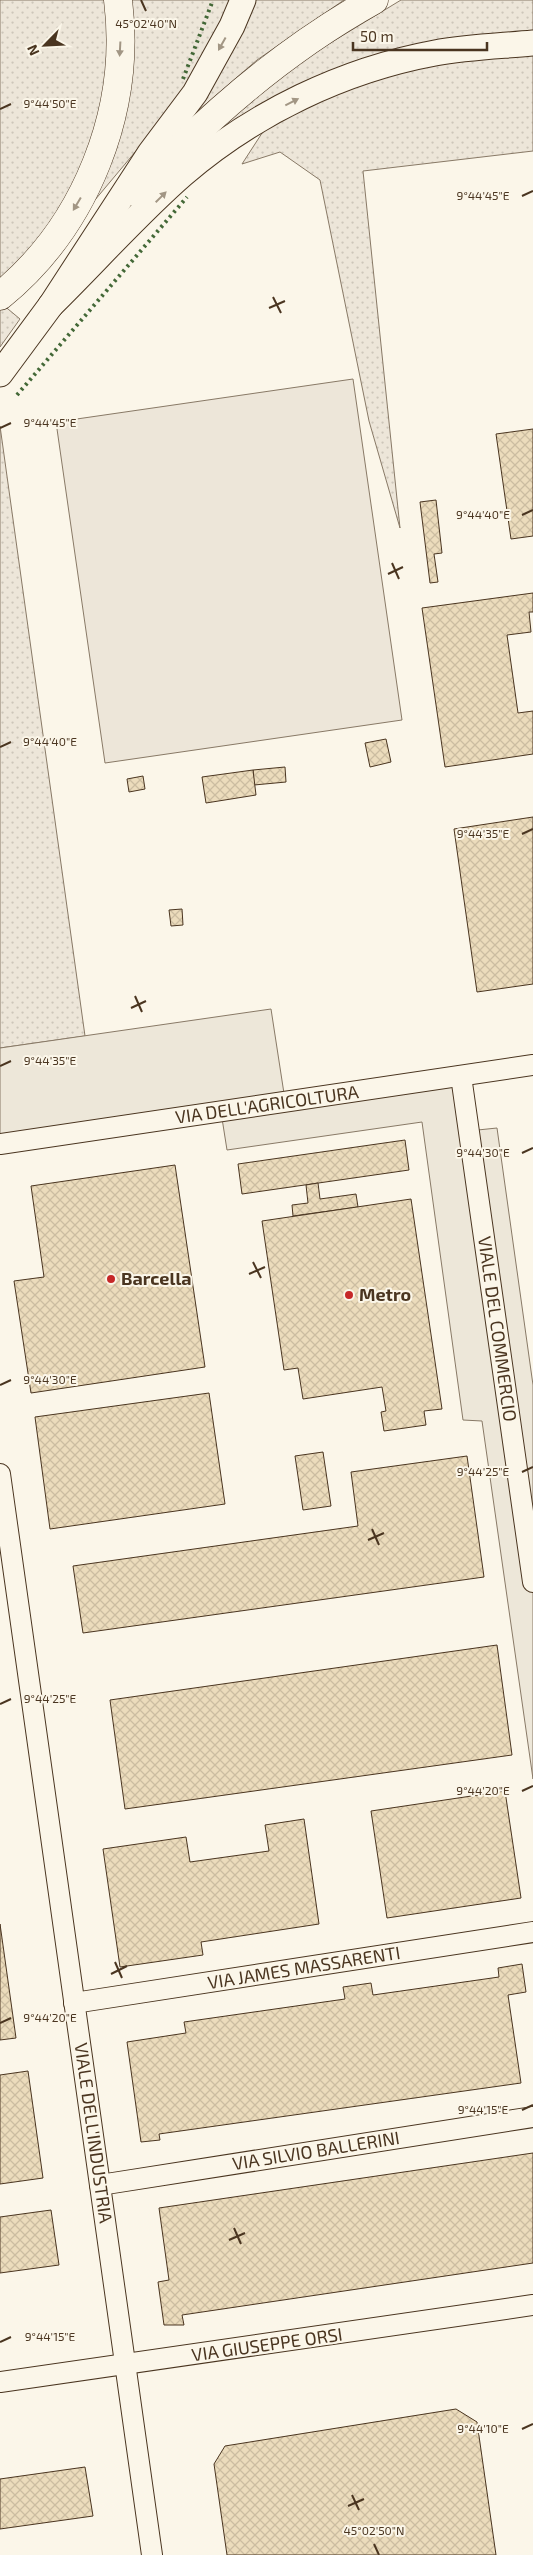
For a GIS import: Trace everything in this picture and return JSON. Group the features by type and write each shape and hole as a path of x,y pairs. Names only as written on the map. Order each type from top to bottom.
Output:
{"highway":[{"path":"0,296 42,253 59,231 74,209 96,167 113,107 118,74 120,42 118,0"},
{"path":"179,149 234,98 275,64 332,25 374,0"}],"main road":[{"path":"52,305 150,153 194,93 232,26 243,0"},
{"path":"52,305 183,174 229,140 291,102 343,79 408,59 444,52 533,43"},
{"path":"0,374 149,181 179,149"}],"street":[{"name":"VIA DELL'AGRICOLTURA","path":"0,1144 533,1066"},
{"name":"VIALE DEL COMMERCIO","path":"461,1076 533,1582"},
{"name":"VIALE DELL'INDUSTRIA","path":"0,1474 152,2555"},
{"name":"VIA JAMES MASSARENTI","path":"74,2003 533,1932"},
{"name":"VIA SILVIO BALLERINI","path":"100,2185 533,2117"},
{"name":"VIA GIUSEPPE ORSI","path":"0,2382 125,2366 533,2305"}],"shaded area":[{"path":"0,0 109,0 111,70 97,141 51,229 0,286"},
{"path":"129,0 230,0 217,31 172,108 79,219"},
{"path":"251,0 344,0 257,60 192,116"},
{"path":"401,0 533,0 533,35 461,43 201,143 289,68"},
{"path":"533,50 533,151 363,171 400,528 369,421 320,180 280,152 242,164 266,127 320,97 422,64"},
{"path":"2,304 20,319 0,347 0,306"},
{"path":"353,379 402,720 105,763 56,422"},
{"path":"0,426 85,1036 0,1048"},
{"path":"271,1009 285,1100 460,1077 468,1131 497,1128 533,1385 533,1779 482,1421 463,1420 422,1122 227,1150 221,1112 0,1143 0,1048"}],"building":[{"path":"533,429 533,536 511,539 496,434"},
{"path":"436,500 442,553 434,554 438,582 430,583 420,502"},
{"path":"533,593 533,612 529,612 531,632 507,635 518,713 533,711 533,754 445,767 422,608"},
{"path":"386,739 391,762 370,767 365,743"},
{"path":"285,767 286,782 254,785 253,770"},
{"path":"253,770 256,795 206,803 202,777"},
{"path":"143,776 145,789 129,792 127,779"},
{"path":"533,817 533,984 477,992 454,829"},
{"path":"182,909 183,925 171,926 169,910"},
{"path":"405,1140 409,1170 242,1194 238,1164"},
{"name":"Barcella","path":"175,1165 205,1367 31,1393 14,1281 44,1277 31,1186"},
{"path":"318,1183 320,1199 356,1194 358,1207 293,1216 292,1205 308,1203 306,1185"},
{"name":"Metro","path":"411,1199 442,1409 424,1411 426,1425 384,1431 381,1412 386,1411 382,1387 303,1399 298,1368 284,1370 262,1221"},
{"path":"209,1393 225,1504 50,1529 35,1417"},
{"path":"323,1452 331,1506 303,1510 295,1456"},
{"path":"467,1456 484,1577 83,1633 73,1566 358,1526 351,1472"},
{"path":"497,1645 512,1755 125,1809 110,1700"},
{"path":"505,1791 521,1898 387,1918 371,1811"},
{"path":"304,1819 319,1924 201,1942 203,1955 120,1967 103,1849 186,1837 190,1862 269,1851 265,1825"},
{"path":"0,1924 16,2038 0,2040"},
{"path":"522,1964 526,1992 508,1995 521,2083 159,2134 160,2140 141,2142 127,2042 186,2033 184,2022 345,1999 343,1987 371,1983 373,1995 499,1977 498,1968"},
{"path":"28,2071 43,2178 0,2184 0,2075"},
{"path":"533,2153 533,2263 182,2315 184,2325 164,2325 158,2282 169,2280 159,2208"},
{"path":"51,2210 59,2265 0,2273 0,2217"},
{"path":"456,2409 477,2422 496,2555 227,2555 214,2464 225,2446"},
{"path":"85,2467 93,2516 0,2529 0,2479"}],"hedge":[{"path":"183,79 213,0"},
{"path":"17,395 187,197"}],"place":[{"name":"Barcella","path":"111,1279"},
{"name":"Metro","path":"349,1295"}]}
